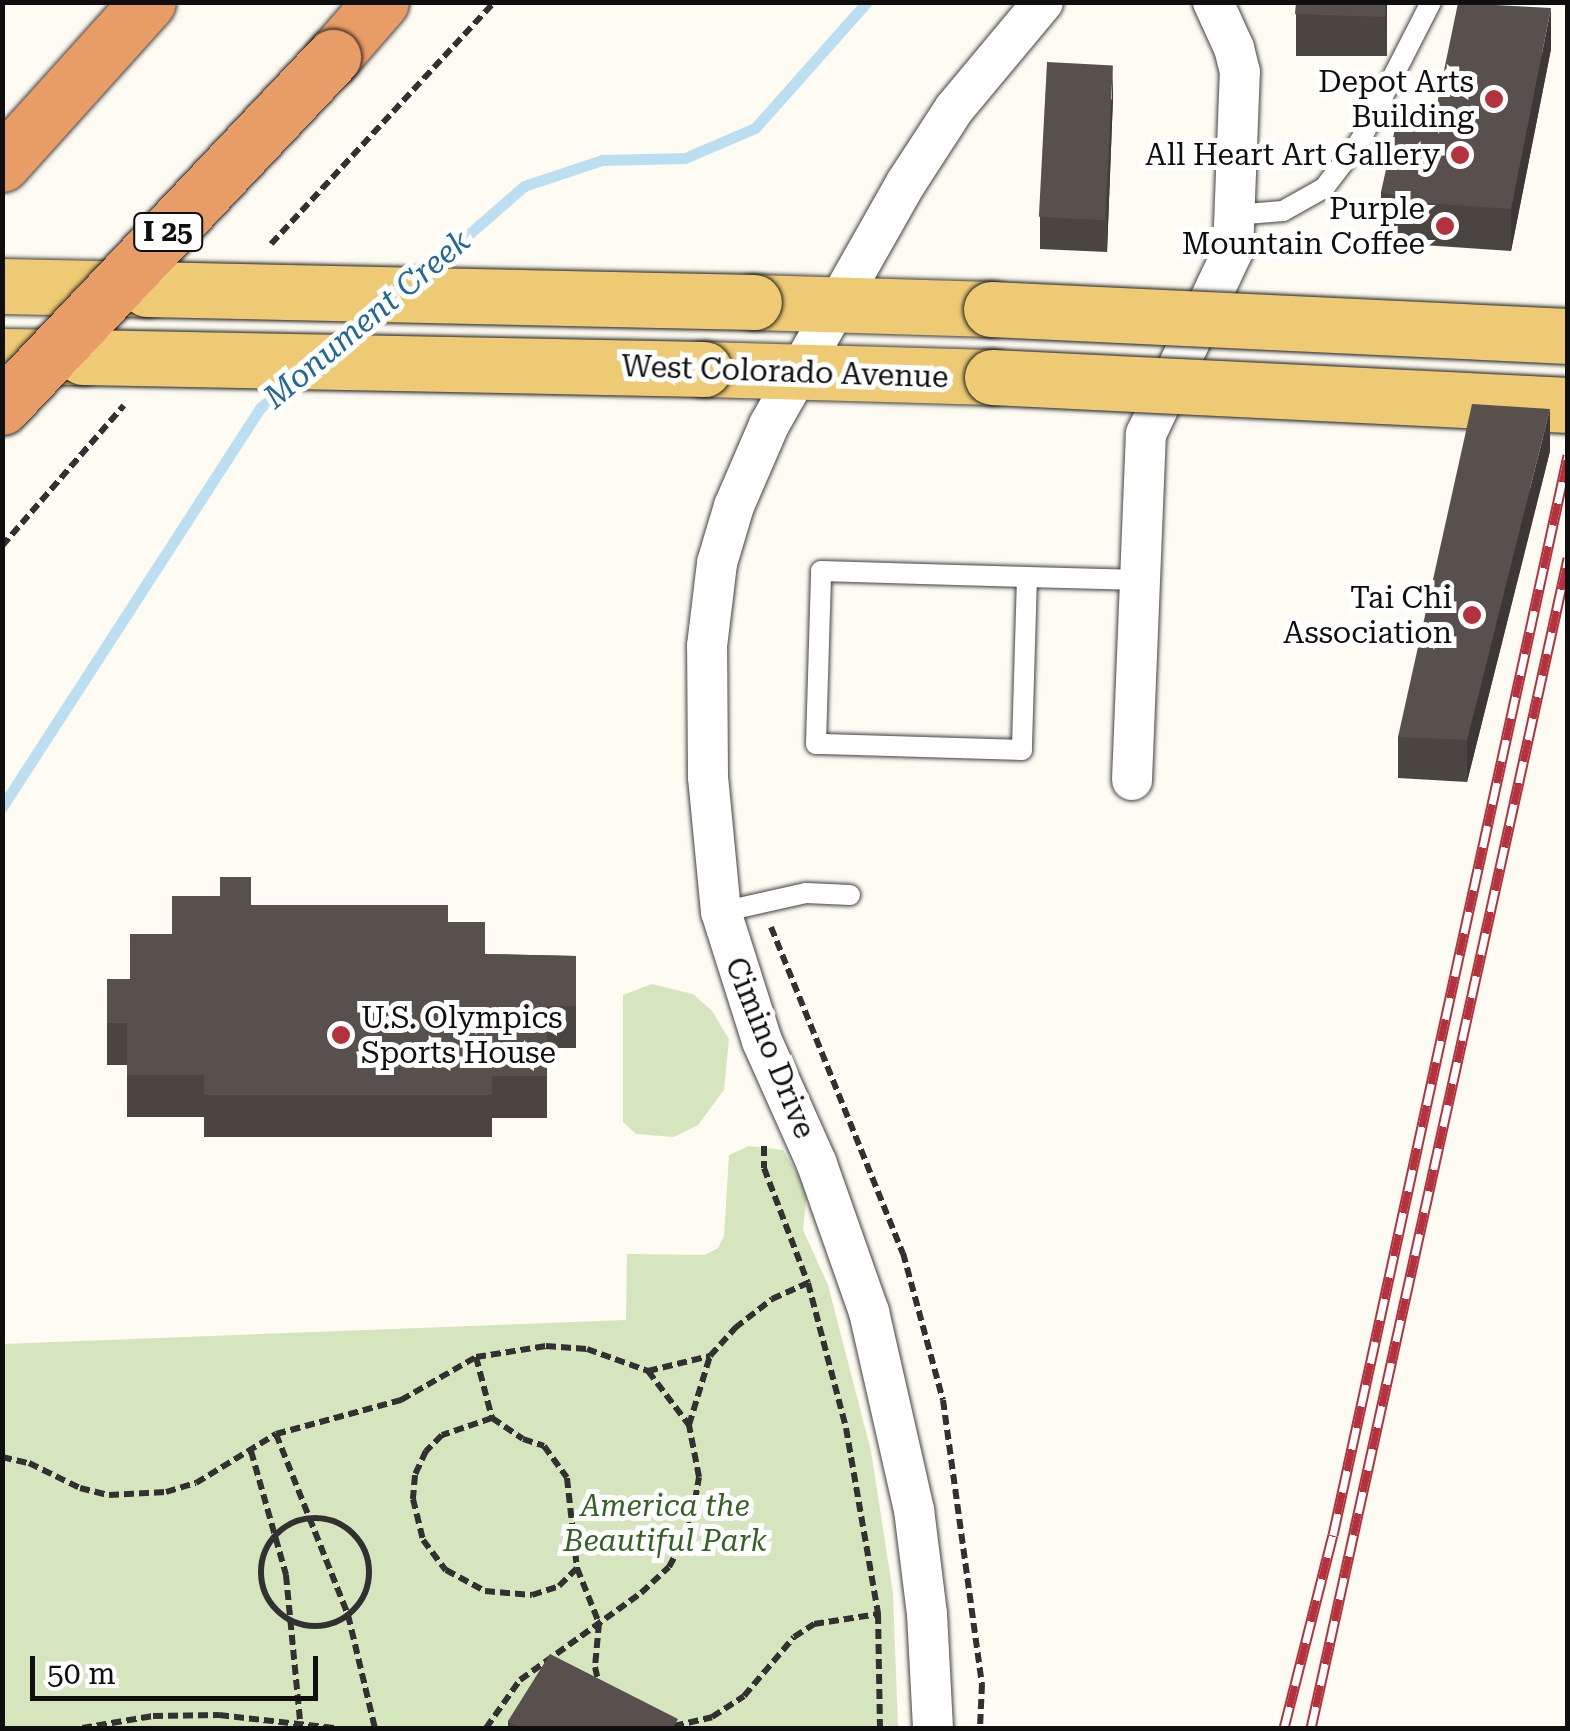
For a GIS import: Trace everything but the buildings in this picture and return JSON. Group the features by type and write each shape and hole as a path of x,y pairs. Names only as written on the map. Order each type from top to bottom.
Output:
{"highway":[{"path":"2,164 148,2"},
{"name":"I 25","path":"2,408 381,2"}],"main road":[{"path":"2,286 840,305 1568,336"},
{"name":"West Colorado Avenue","path":"2,356 799,372 1568,405"}],"street":[{"name":"Cimino Drive","path":"933,1728 927,1614 914,1510 869,1312 817,1164 762,1041 720,912 708,777 707,646 717,562 734,506 799,372 906,182 954,109 1042,2"},
{"path":"1132,780 1146,434 1233,251 1240,72 1214,2"}],"lane":[{"path":"1234,215 1283,210 1324,188 1360,141 1431,2"},
{"path":"1027,576 1022,750 816,744 821,571 1027,576 1141,580"},
{"path":"720,912 806,893 850,895"}],"path":[{"path":"760,903 898,1237 943,1400 982,1684 980,1728"},
{"path":"764,1128 764,1168 808,1283 846,1428 878,1614 880,1728"},
{"path":"689,1424 710,1356 735,1328 772,1299 820,1279"},
{"path":"2,1457 30,1463 80,1488 140,1496 196,1483 276,1434 402,1400 476,1357 546,1346 587,1350 648,1371 710,1356"},
{"path":"476,1357 492,1418 524,1439 544,1446 567,1478 577,1568 599,1623 595,1667 606,1697"},
{"path":"486,1728 520,1680 669,1567 688,1532 699,1477 689,1424 648,1371"},
{"path":"492,1418 442,1435 426,1451 416,1475 413,1499 423,1540 446,1570 485,1591 532,1594 559,1586 577,1568"},
{"path":"276,1434 313,1518 348,1615 375,1728"},
{"path":"250,1451 277,1535 294,1622 300,1721"},
{"path":"313,1518 335,1520 353,1532 366,1550 370,1572 365,1591 348,1615 330,1623 294,1622 267,1599 260,1585 264,1549 277,1535 313,1518"},
{"path":"668,1726 712,1717 744,1696 794,1636 814,1624 878,1614"},
{"path":"82,1728 153,1716 219,1715 300,1721 334,1728"}],"green space":[{"path":"652,984 693,994 712,1011 729,1039 724,1090 698,1125 674,1137 636,1134 623,1122 623,995"},
{"name":"America the Beautiful Park","path":"749,1146 783,1150 807,1190 803,1230 828,1285 871,1451 893,1593 898,1728 3,1728 2,1344 626,1320 627,1254 705,1255 718,1248 724,1236 729,1155"}],"waterway":[{"name":"Monument Creek","path":"421,276 524,186 602,160 685,158 755,128 867,2"},
{"name":"Monument Creek","path":"340,342 376,313"},
{"name":"Monument Creek","path":"2,807 260,408 295,379"}],"railway":[{"path":"1284,1728 1333,1535 1568,455"},
{"path":"1311,1728 1568,558"}],"place":[{"name":"Depot Arts Building","path":"1494,99"},
{"name":"All Heart Art Gallery","path":"1460,155"},
{"name":"Purple Mountain Coffee","path":"1445,226"},
{"name":"Tai Chi Association","path":"1472,615"},
{"name":"U.S. Olympics Sports House","path":"341,1035"}]}
